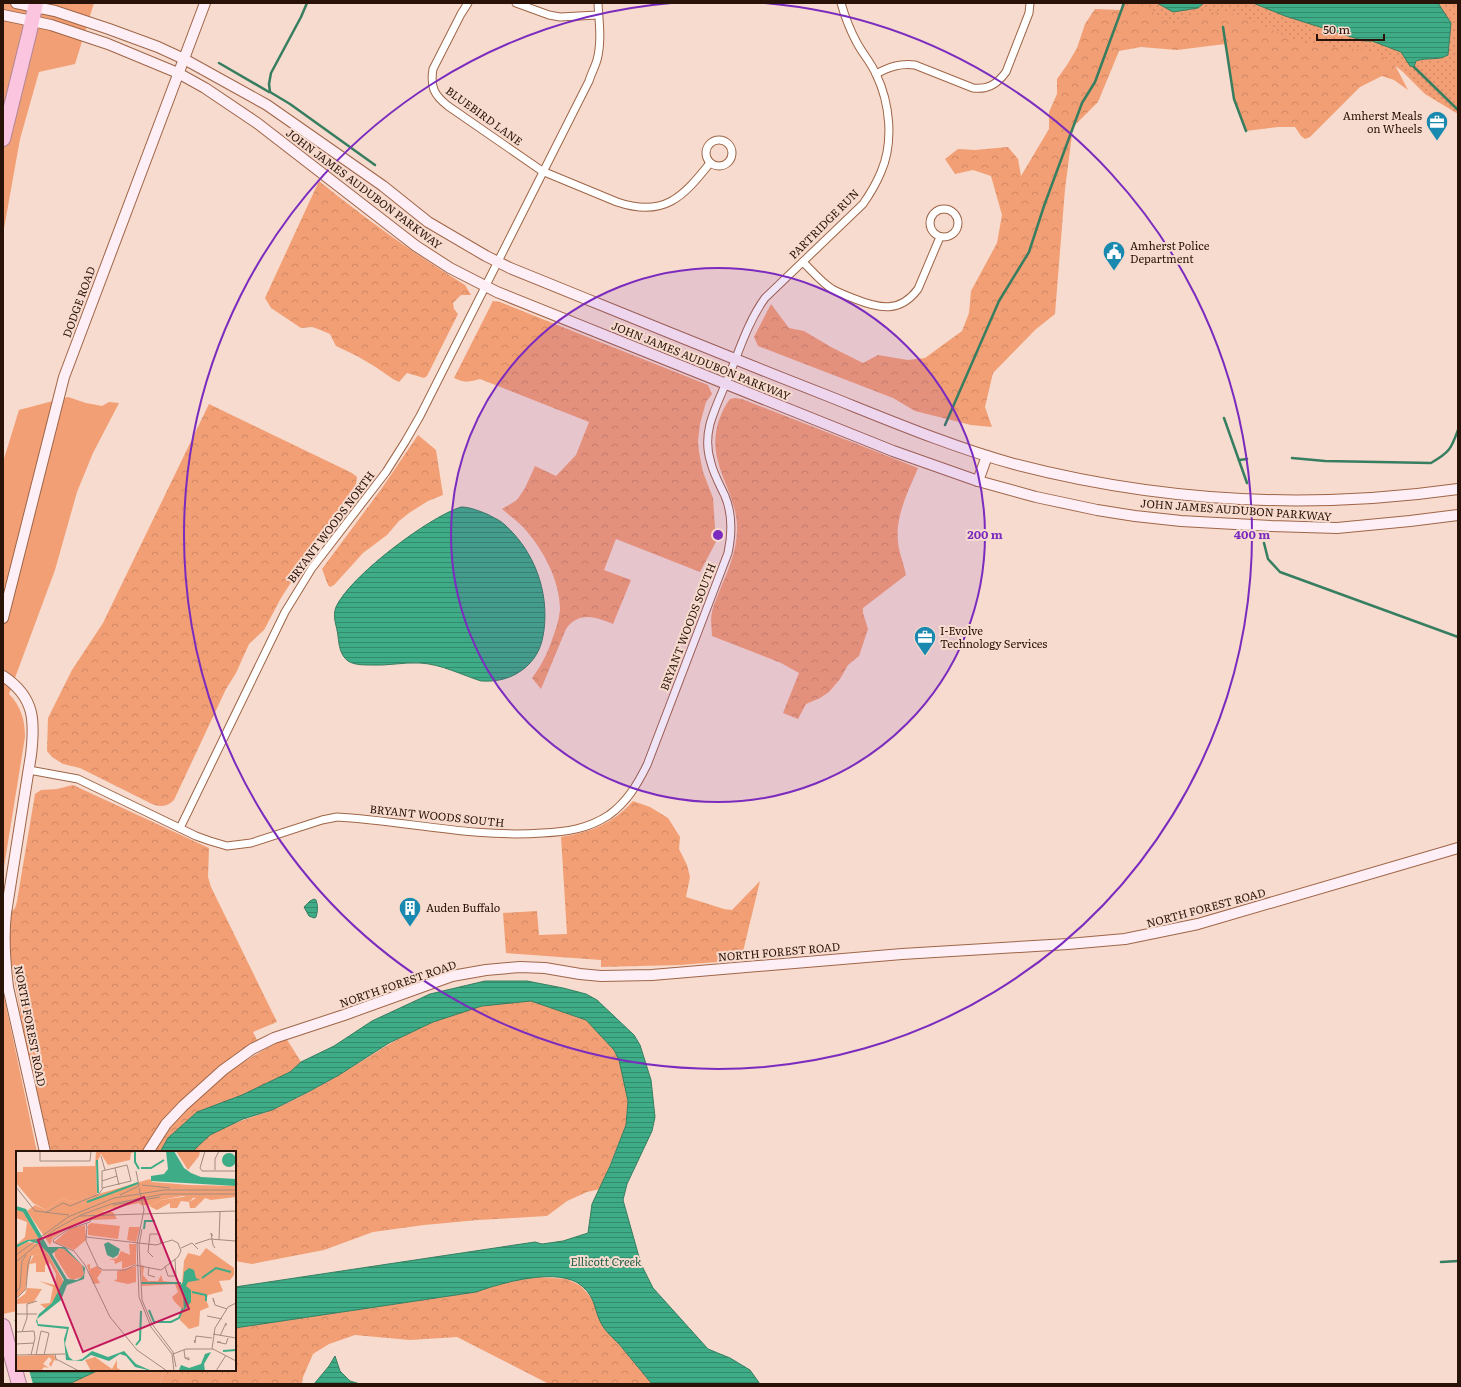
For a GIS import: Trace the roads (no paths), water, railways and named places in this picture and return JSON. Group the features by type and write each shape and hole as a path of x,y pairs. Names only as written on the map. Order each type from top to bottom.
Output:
{"highway":[{"path":"3,139 34,10"},
{"path":"3,1326 16,1370"},
{"path":"16,1371 20,1384"}],"main road":[{"name":"JOHN JAMES AUDUBON PARKWAY","path":"16,3 101,41 140,56 205,88 257,123 416,246 450,268 485,286 894,451 978,480 1036,497 1097,510 1181,521 1337,528 1458,515"},
{"name":"DODGE ROAD","path":"3,618 64,377 205,3"},
{"name":"JOHN JAMES AUDUBON PARKWAY","path":"3,15 34,10 55,12 109,29 158,47 184,59 267,105 382,186 428,222 497,262 932,438 987,456 1038,470 1116,485 1145,490 1232,499 1300,501 1346,500 1421,494 1458,489"},
{"path":"978,480 987,456"},
{"name":"NORTH FOREST ROAD","path":"3,676 14,684 23,695 32,714 34,734 6,913 4,939 5,961 15,1018 45,1151"},
{"name":"NORTH FOREST ROAD","path":"149,1151 166,1124 184,1106 223,1070 252,1049 278,1036 344,1015 432,982 458,975 495,968 528,967 601,976 652,975 902,954 1125,939 1176,930 1198,924 1458,848"}],"street":[{"name":"BLUEBIRD LANE","path":"468,3 461,14 434,70 432,79 435,93 440,100 448,106 542,171"},
{"path":"516,3 549,15 560,17 598,15"},
{"path":"497,262 589,81 596,62 600,42 598,3"},
{"name":"PARTRIDGE RUN","path":"726,384 758,307 773,289 863,204 882,171 888,141 888,116 876,74 857,43 841,3"},
{"path":"876,74 895,65 906,63 915,65 973,88 981,89 993,85 1001,79 1006,72 1029,13 1030,3"},
{"path":"542,171 623,204 640,208 661,205 676,200 685,192 710,163"},
{"path":"941,209 950,210 957,216 958,228 949,236 940,237 932,231 930,227 931,218 941,209"},
{"path":"803,262 832,289 870,305 888,307 902,303 913,296 918,289 940,237"},
{"name":"BRYANT WOODS NORTH","path":"180,828 285,612 317,562 372,492 405,442 497,262"},
{"name":"BRYANT WOODS SOUTH","path":"29,770 78,779 210,842 232,846 251,843 315,822 337,817 489,834 528,834 569,831 584,827 602,819 618,808 633,792 647,765 728,553 731,532 730,515 725,498 710,463 708,441 710,424 726,384"}],"water":[{"path":"1157,3 1204,3 1198,8 1173,12"},
{"path":"1253,3 1438,3 1451,23 1448,55 1440,58 1416,61 1414,67 1410,66 1401,52 1372,41 1364,41 1285,16"},
{"path":"461,507 471,508 487,514 501,522 515,535 531,559 542,586 545,615 542,641 534,659 521,671 511,677 500,680 481,681 428,664 414,663 365,665 356,664 345,659 340,650 335,618 336,607 344,594 373,564 392,549 430,522"},
{"path":"314,899 316,900 318,908 316,917 314,918 309,916 304,907"},
{"name":"Ellicott Creek","path":"485,981 527,981 563,988 586,994 597,1000 634,1035 640,1045 651,1080 655,1117 652,1131 627,1184 623,1200 641,1264 653,1288 708,1349 730,1358 750,1370 760,1384 652,1384 605,1329 587,1291 572,1280 559,1277 530,1278 500,1284 476,1292 236,1328 236,1287 535,1242 542,1244 563,1241 588,1233 592,1204 610,1166 626,1125 628,1101 619,1060 614,1050 586,1020 531,1001 482,1006 433,1022 389,1043 339,1075 308,1092 272,1110 243,1119 210,1135 194,1151 161,1151 168,1138 197,1112 242,1095 290,1072 301,1062 334,1046 372,1021 430,994"},
{"path":"16,1320 16,1371 97,1371 69,1384 3,1384 3,1322"},
{"path":"335,1356 340,1371 350,1381 360,1384 314,1384"}],"waterway":[{"path":"307,3 271,73 269,84 270,92 290,104 375,165"},
{"path":"945,425 999,301 1029,252 1044,206 1082,103 1095,82 1124,3"},
{"path":"1223,27 1234,99 1246,131"},
{"path":"219,63 269,92"},
{"path":"1414,67 1458,110"},
{"path":"1224,418 1247,483"},
{"path":"1292,458 1325,461 1431,463 1449,450 1454,442 1458,430"},
{"path":"1239,460 1247,459"},
{"path":"1264,543 1268,559 1280,572 1458,637"},
{"path":"1441,1262 1458,1261"}],"place":[{"name":"Amherst Meals on Wheels","path":"1437,142"},
{"name":"Amherst Police Department","path":"1114,272"},
{"name":"I-Evolve Technology Services","path":"925,656"},
{"name":"Auden Buffalo","path":"410,928"}]}
